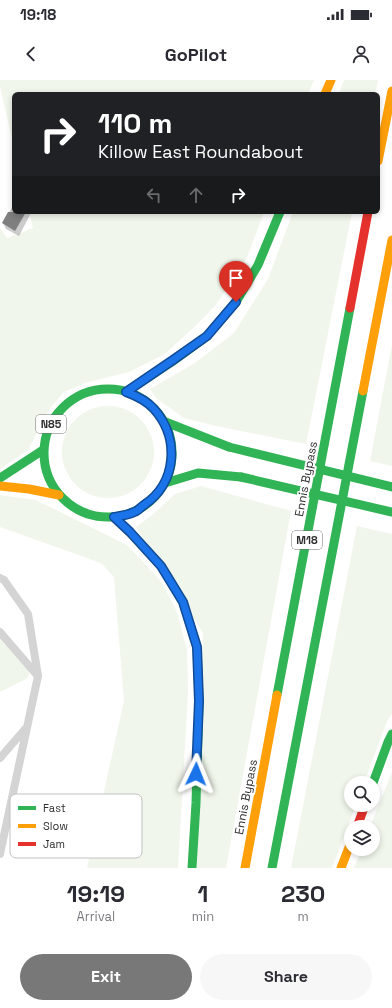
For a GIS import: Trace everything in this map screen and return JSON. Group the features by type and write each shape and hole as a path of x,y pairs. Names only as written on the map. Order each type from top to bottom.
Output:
{"main road":[{"path":"326,92 331,80"},
{"path":"380,151 392,91"},
{"path":"126,392 207,336 236,302 258,265 279,214"},
{"name":"Ennis Bypass","path":"245,868 368,214"},
{"name":"M18","path":"272,868 392,240"},
{"name":"N85","path":"107,389 126,392 141,398 154,408 163,421 171,441 172,462 165,483 152,500 134,512 114,517 94,516 75,508 59,496 50,482 45,466 43,450 47,431 56,414 70,401 88,392 107,389"},
{"name":"N85","path":"163,421 229,447 392,487"},
{"path":"0,478 43,450"},
{"path":"165,483 198,474 241,477 392,512"},
{"path":"0,486 29,489 59,496"},
{"path":"114,517 161,566 183,602 197,647 199,701 196,803 192,868"},
{"path":"376,776 392,734"},
{"path":"341,868 346,856"}],"lane":[{"path":"0,578 4,580 28,614 38,676 13,794"},
{"path":"0,632 38,676"},
{"path":"0,758 27,728"},
{"path":"0,854 10,807"}],"shaded area":[{"path":"0,80 314,80 309,92 12,92 12,138 0,87"},
{"path":"344,80 378,80 375,92 340,92"},
{"path":"30,214 263,214 248,255 236,275 215,306 190,331 165,354 129,372 85,383 64,392 50,408 28,450 0,469 0,228 7,238 33,228"},
{"path":"292,214 352,214 306,444 184,418 156,398 150,389 195,363 234,333 268,279"},
{"path":"392,345 392,466 370,461"},
{"path":"108,406 126,410 140,420 150,434 154,452 150,470 140,484 126,494 108,498 90,494 76,484 66,470 62,452 66,434 76,420 90,410"},
{"path":"201,486 291,511 226,868 197,868 203,633 136,527 151,516 175,494"},
{"path":"0,495 36,500 127,545 161,581 177,612 187,650 188,692 178,868 87,868 89,858 142,858 142,794 103,794 124,701 114,577 101,563 0,527"},
{"path":"357,526 392,534 392,714 387,721 367,776 344,776 344,812 353,812 350,820 344,820 344,836 332,868 291,868"},
{"path":"0,632 30,668 28,678 0,692"},
{"path":"392,772 392,868 354,868 359,856 380,856 380,820 373,820 376,812 380,812 380,802"}],"building":[{"path":"8,212 12,212 12,214 25,214 15,231 2,223"}],"traffic: fast":[{"path":"126,392 173,361 207,336 236,302 258,265 279,214"},
{"path":"277,695 350,308"},
{"path":"102,389 114,389 127,392 144,400 157,412 169,434 172,453 171,465 167,477 161,489 149,502 127,514 114,517 102,517 89,514 72,506 59,494 47,472 44,459 44,447 47,434 55,417 67,404 89,392 102,389"},
{"path":"272,868 363,391"},
{"path":"163,421 229,447"},
{"path":"229,447 392,487"},
{"path":"0,478 43,450"},
{"path":"165,483 198,473 241,477"},
{"path":"241,477 392,512"},
{"path":"114,517 161,566 183,602 197,647 199,701 196,803 192,868"},
{"path":"376,776 392,734"}],"traffic: slow":[{"path":"326,92 331,80"},
{"path":"380,151 392,91"},
{"path":"363,391 392,240"},
{"path":"0,486 29,489 59,495"},
{"path":"245,868 277,695"},
{"path":"341,868 346,856"}],"traffic: jam":[{"path":"350,308 368,214"},
{"path":"360,820 362,812"}],"route":[{"path":"196,774 199,701 197,647 183,602 161,566 114,517 134,512 152,500 165,483 172,462 171,441 163,421 154,408 141,398 126,392 207,336 236,302"}]}
